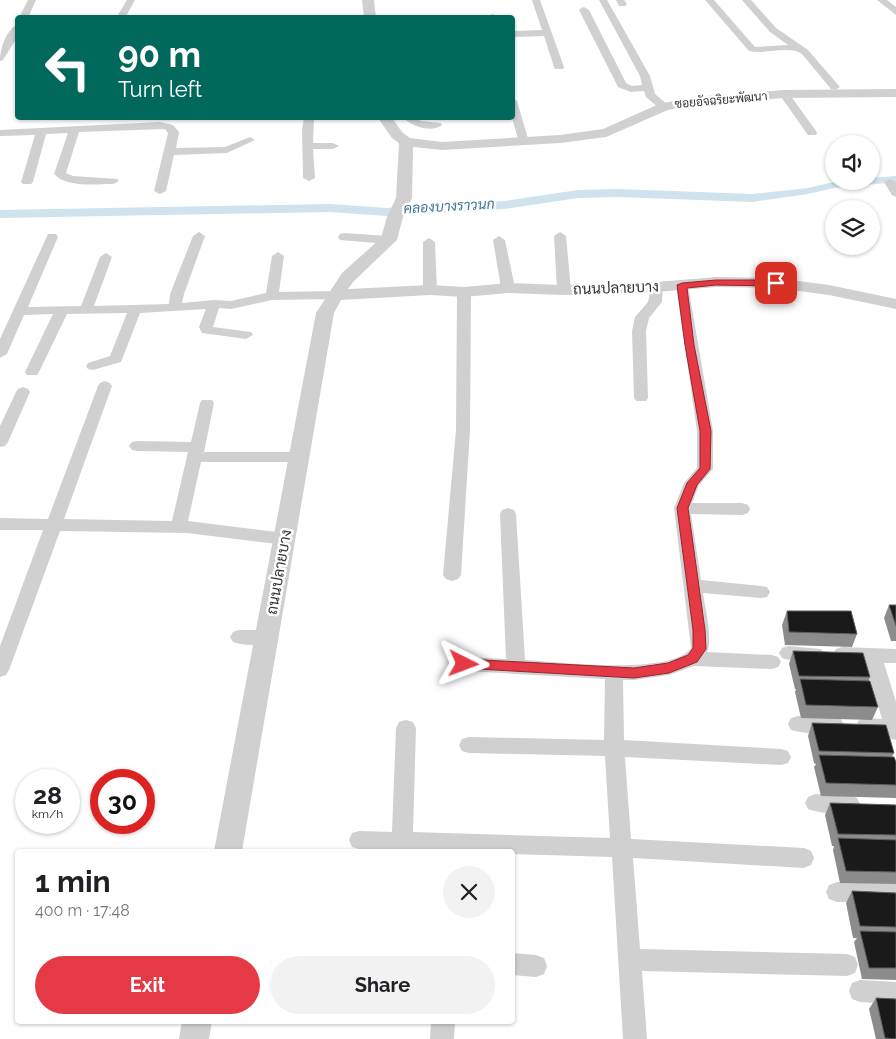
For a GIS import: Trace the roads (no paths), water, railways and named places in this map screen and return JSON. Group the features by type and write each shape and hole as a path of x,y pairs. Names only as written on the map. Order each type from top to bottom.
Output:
{"street":[{"path":"24,15 32,0"},
{"path":"122,15 131,0"},
{"path":"368,0 370,15"},
{"path":"536,0 559,67"},
{"path":"603,0 644,76 650,95 664,106"},
{"path":"709,0 752,48 758,50 800,47"},
{"path":"746,0 773,30 800,47 835,87"},
{"path":"881,0 896,12"},
{"path":"584,10 622,85 631,89 648,88"},
{"path":"0,58 15,32"},
{"path":"515,34 548,33"},
{"name":"ซอยอัจฉริยะพัฒนา","path":"406,142 442,146 524,142 606,133 664,106 693,101 784,94 896,93"},
{"path":"784,94 812,133"},
{"path":"515,111 524,142"},
{"path":"308,120 306,130 309,178"},
{"path":"344,237 389,240 395,217 404,198 406,142 397,136 387,120"},
{"path":"412,120 419,124 437,125"},
{"path":"0,133 71,130 160,121 174,132 160,191"},
{"path":"71,130 74,132 60,174 71,179 113,181"},
{"path":"27,182 41,131"},
{"path":"169,152 227,150 250,140"},
{"path":"308,146 333,146"},
{"path":"175,308 177,294 199,236"},
{"path":"560,236 564,290"},
{"path":"0,354 52,237"},
{"name":"ถนนปลายบาง","path":"228,849 325,313 334,295 348,277 389,240"},
{"path":"499,240 508,288"},
{"path":"429,242 430,290"},
{"path":"272,296 278,256"},
{"path":"86,310 106,257"},
{"name":"ถนนปลายบาง","path":"334,295 430,290 464,292 508,288 564,290 657,287 716,282 776,283 829,290 896,304"},
{"path":"682,285 705,431 705,469 692,483 682,508 700,649 693,659"},
{"path":"641,398 639,332 642,317 654,308 657,299 657,287"},
{"path":"452,575 463,430 464,292"},
{"path":"20,311 175,308 214,304 232,305 272,296 334,295"},
{"path":"214,304 206,327 207,330 246,334"},
{"path":"93,366 116,359 136,309"},
{"path":"32,372 62,310"},
{"path":"0,670 106,386"},
{"path":"0,442 23,392"},
{"path":"180,527 207,403"},
{"path":"137,446 196,452 300,457"},
{"path":"682,508 742,509"},
{"path":"508,514 516,667"},
{"path":"0,524 180,527 285,539"},
{"path":"693,586 761,592"},
{"path":"239,637 267,637"},
{"path":"788,653 896,656"},
{"path":"798,724 896,729 872,655"},
{"path":"464,664 634,673 669,668 693,659 772,662"},
{"path":"614,672 615,748 635,1039"},
{"path":"402,841 406,728"},
{"path":"469,745 615,748 781,757"},
{"path":"815,803 869,804"},
{"path":"359,840 402,841 452,847 622,848 804,858"},
{"path":"837,892 896,893"},
{"path":"630,960 847,965"},
{"path":"515,964 536,966"},
{"path":"860,992 896,993"},
{"path":"194,1039 196,1024"},
{"path":"442,1024 442,1039"}],"waterway":[{"name":"คลองบางราวนก","path":"0,214 330,208 387,212 504,205 578,194 618,193 752,198 808,191 834,185 896,179"}]}
